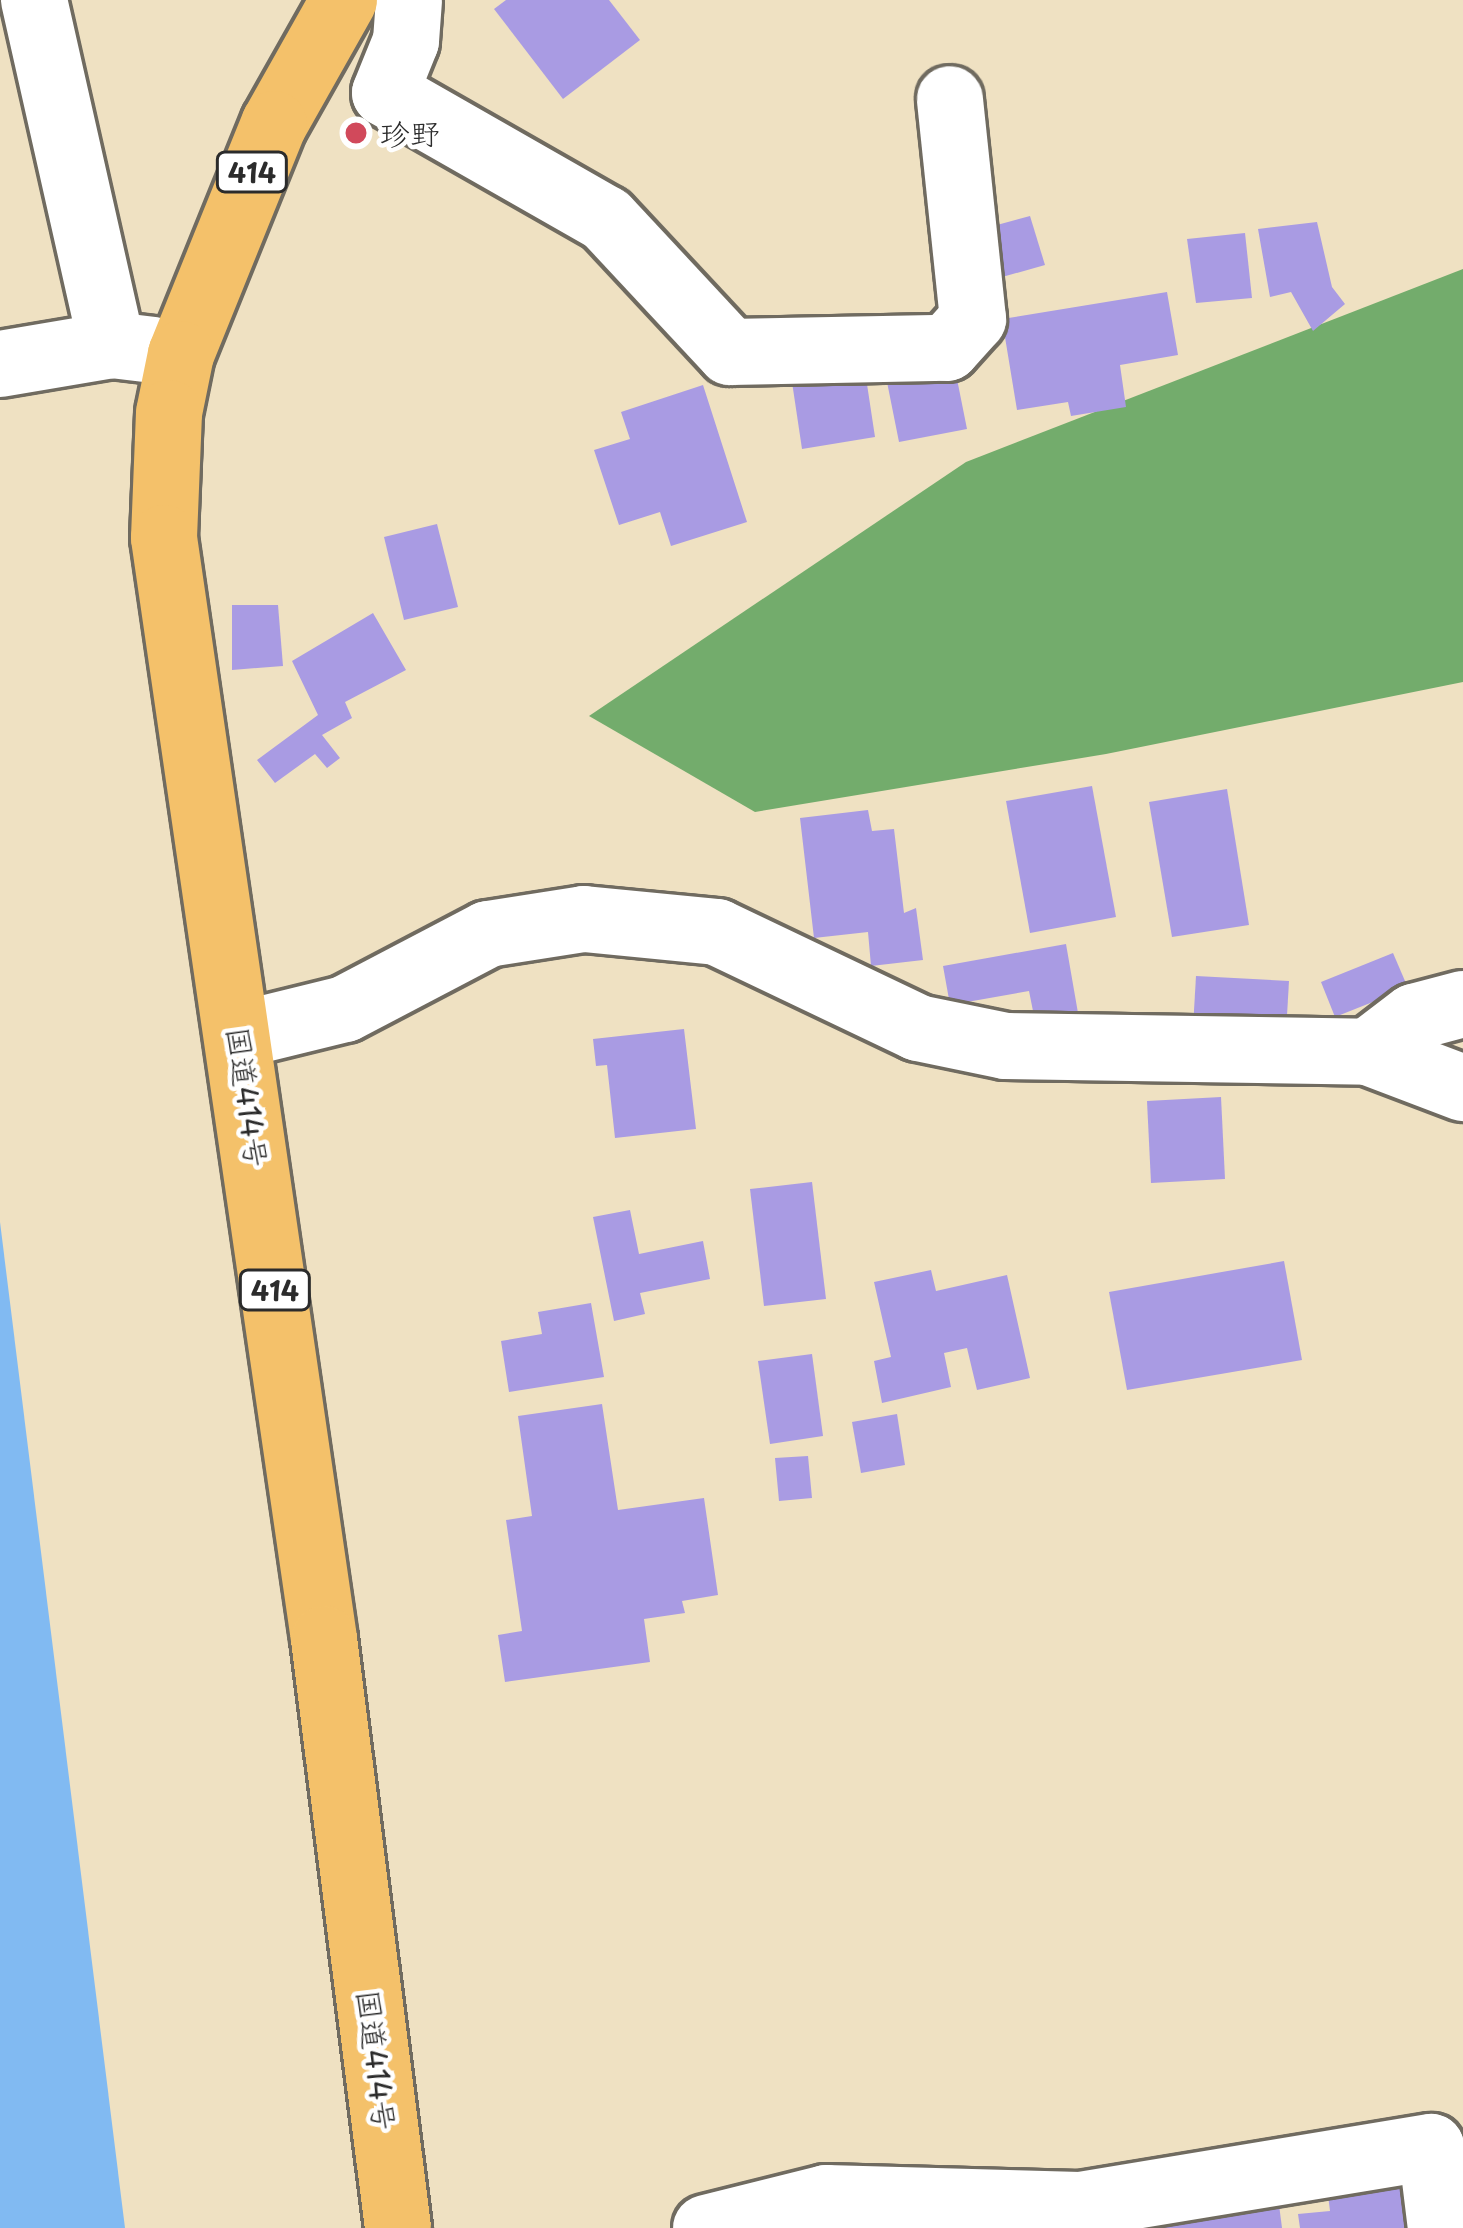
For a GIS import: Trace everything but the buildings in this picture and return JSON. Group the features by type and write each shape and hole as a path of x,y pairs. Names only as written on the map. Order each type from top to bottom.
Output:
{"highway":[{"name":"国道414号","path":"344,0 274,124 181,354 169,413 166,572 239,1034 398,2228"}],"street":[{"path":"34,0 54,356 181,354"},
{"path":"409,0 406,40 385,93 606,219 730,352 947,348 973,319 950,99"},
{"path":"239,1034 345,1009 488,934 584,919 717,932 918,1028 1006,1046 1368,1052 1463,1088"},
{"path":"1368,1052 1414,1017 1463,1004"},
{"path":"706,2228 826,2198 1080,2205 1431,2146 1441,2228"}],"green space":[{"path":"1463,269 1463,682 1106,754 755,812 589,716 966,462"}],"water":[{"path":"0,1222 125,2228 0,2228"}],"place":[{"name":"珍野","path":"356,133"}]}
